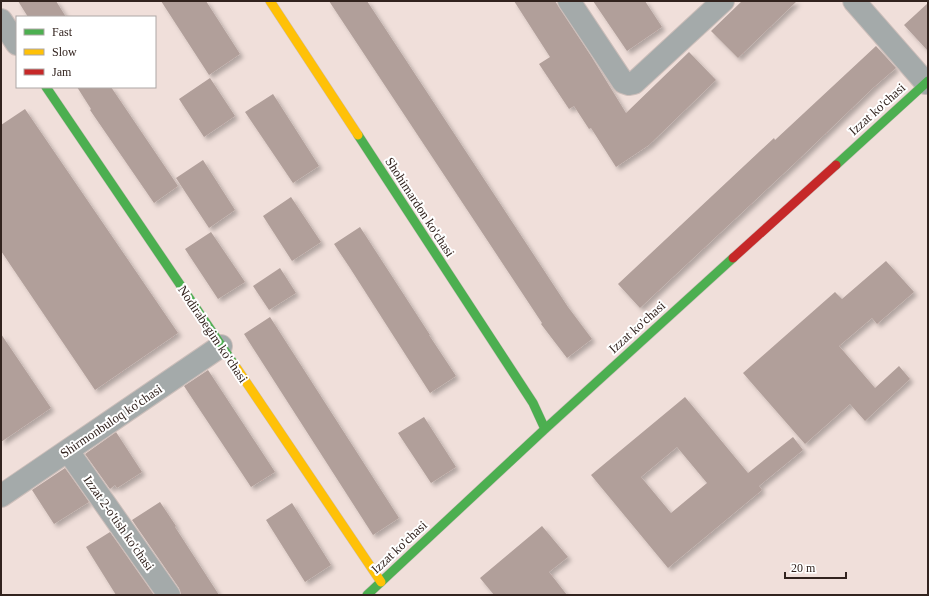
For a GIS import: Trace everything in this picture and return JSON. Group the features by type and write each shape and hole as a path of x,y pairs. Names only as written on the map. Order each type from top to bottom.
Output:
{"street":[{"name":"Shohimardon ko'chasi","path":"270,1 533,403 545,428"},
{"path":"569,1 623,82 629,84 634,83 723,1"},
{"path":"854,1 927,82"},
{"path":"1,20 16,42"},
{"name":"Izzat ko'chasi","path":"366,595 545,428 927,82"},
{"name":"Nodirabegim ko'chasi","path":"47,88 381,582"},
{"name":"Shirmonbuloq ko'chasi","path":"1,496 221,346"},
{"name":"Izzat 2-o'tish ko'chasi","path":"68,451 169,595"}],"building":[{"path":"18,1 56,1 65,16 27,16"},
{"path":"161,1 206,1 240,54 209,75"},
{"path":"329,1 367,1 568,307 592,339 567,358 541,324 542,323"},
{"path":"514,1 555,1 626,113 689,52 716,80 649,145 616,167 591,128 589,129 574,106 569,109 539,64 550,57"},
{"path":"593,1 645,1 662,27 627,51"},
{"path":"742,1 797,1 738,58 711,31"},
{"path":"928,3 928,51 904,25"},
{"path":"876,46 896,68 640,308 618,284 774,138 775,140"},
{"path":"210,78 235,116 204,137 179,99"},
{"path":"78,88 112,88 178,186 154,203 90,110 91,109"},
{"path":"273,94 319,166 293,183 245,112"},
{"path":"25,109 178,333 95,390 1,251 1,125"},
{"path":"203,160 235,210 209,228 176,178"},
{"path":"291,197 321,242 292,261 263,216"},
{"path":"360,227 456,376 430,393 334,244"},
{"path":"211,232 245,282 218,299 185,249"},
{"path":"886,261 914,292 877,324 872,318 839,346 875,388 899,366 910,379 865,421 850,404 805,444 743,373 835,292 842,299"},
{"path":"280,268 296,293 269,310 253,286"},
{"path":"270,317 399,518 373,535 244,334"},
{"path":"1,334 51,408 1,442"},
{"path":"208,370 275,472 251,487 184,386"},
{"path":"685,397 748,473 793,437 803,450 759,486 762,490 668,568 591,475","holes":["677,447 707,483 671,513 641,477"]},
{"path":"424,417 456,467 431,483 398,433"},
{"path":"116,432 142,472 117,488 115,485 110,489 85,454"},
{"path":"65,468 89,502 54,524 32,490"},
{"path":"160,502 219,595 181,595 179,588 132,520"},
{"path":"292,503 331,565 305,582 266,520"},
{"path":"542,526 568,557 549,572 567,595 494,595 480,578"},
{"path":"110,532 154,595 116,595 86,547"}],"traffic: fast":[{"path":"836,165 928,81"},
{"path":"47,88 234,364"},
{"path":"358,135 533,403 545,429"},
{"path":"367,595 545,429 733,258"}],"traffic: slow":[{"path":"270,1 358,135"},
{"path":"234,364 381,582"}],"traffic: jam":[{"path":"733,258 836,165"}]}
